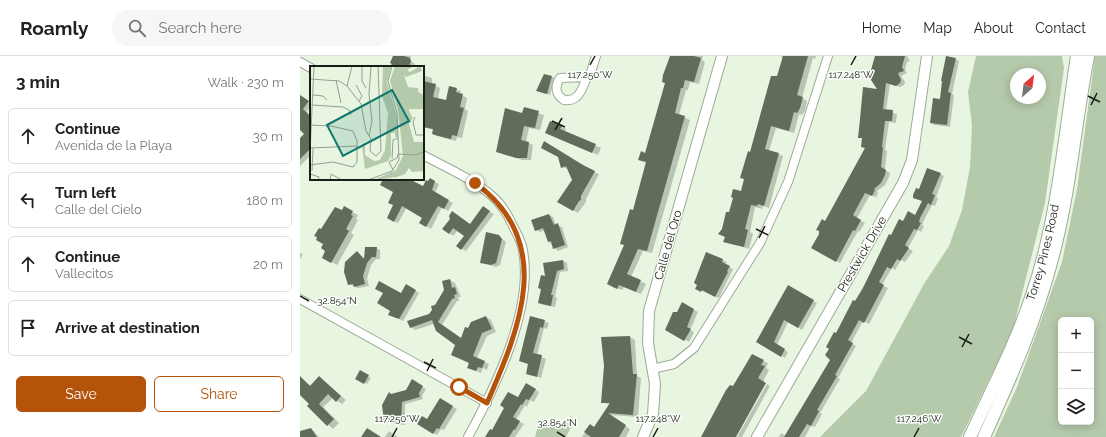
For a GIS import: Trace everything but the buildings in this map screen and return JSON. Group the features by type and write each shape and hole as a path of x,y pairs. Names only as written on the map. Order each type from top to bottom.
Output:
{"main road":[{"name":"Torrey Pines Road","path":"970,437 1015,340 1034,291 1052,218 1077,56"},
{"name":"Torrey Pines Road","path":"984,437 1010,379 1040,302 1053,258 1068,185 1088,56"}],"street":[{"path":"587,77 591,72 596,56"},
{"name":"Calle del Oro","path":"643,437 653,414 655,384 648,343 649,311 722,56"},
{"path":"652,369 674,364 694,348 760,243 788,182 828,56"},
{"name":"Prestwick Drive","path":"757,437 903,183 912,160 927,56"},
{"path":"300,62 310,67"},
{"path":"424,156 475,183 492,195 508,214 522,245 525,275 519,314 507,357 487,403 468,437"},
{"path":"300,299 487,403"}],"green space":[{"path":"976,56 1062,56 1064,68 1045,203 1012,333 961,437 820,437 866,391 924,284 949,246 962,210 970,167 972,126 968,92"},
{"path":"1095,56 1106,56 1106,437 994,437 1017,387 1062,262 1077,189"},
{"path":"539,423 573,423 566,437 535,437"}],"route":[{"path":"459,387 487,403 507,357 519,314 525,275 522,245 508,214 492,195 475,183"}]}
